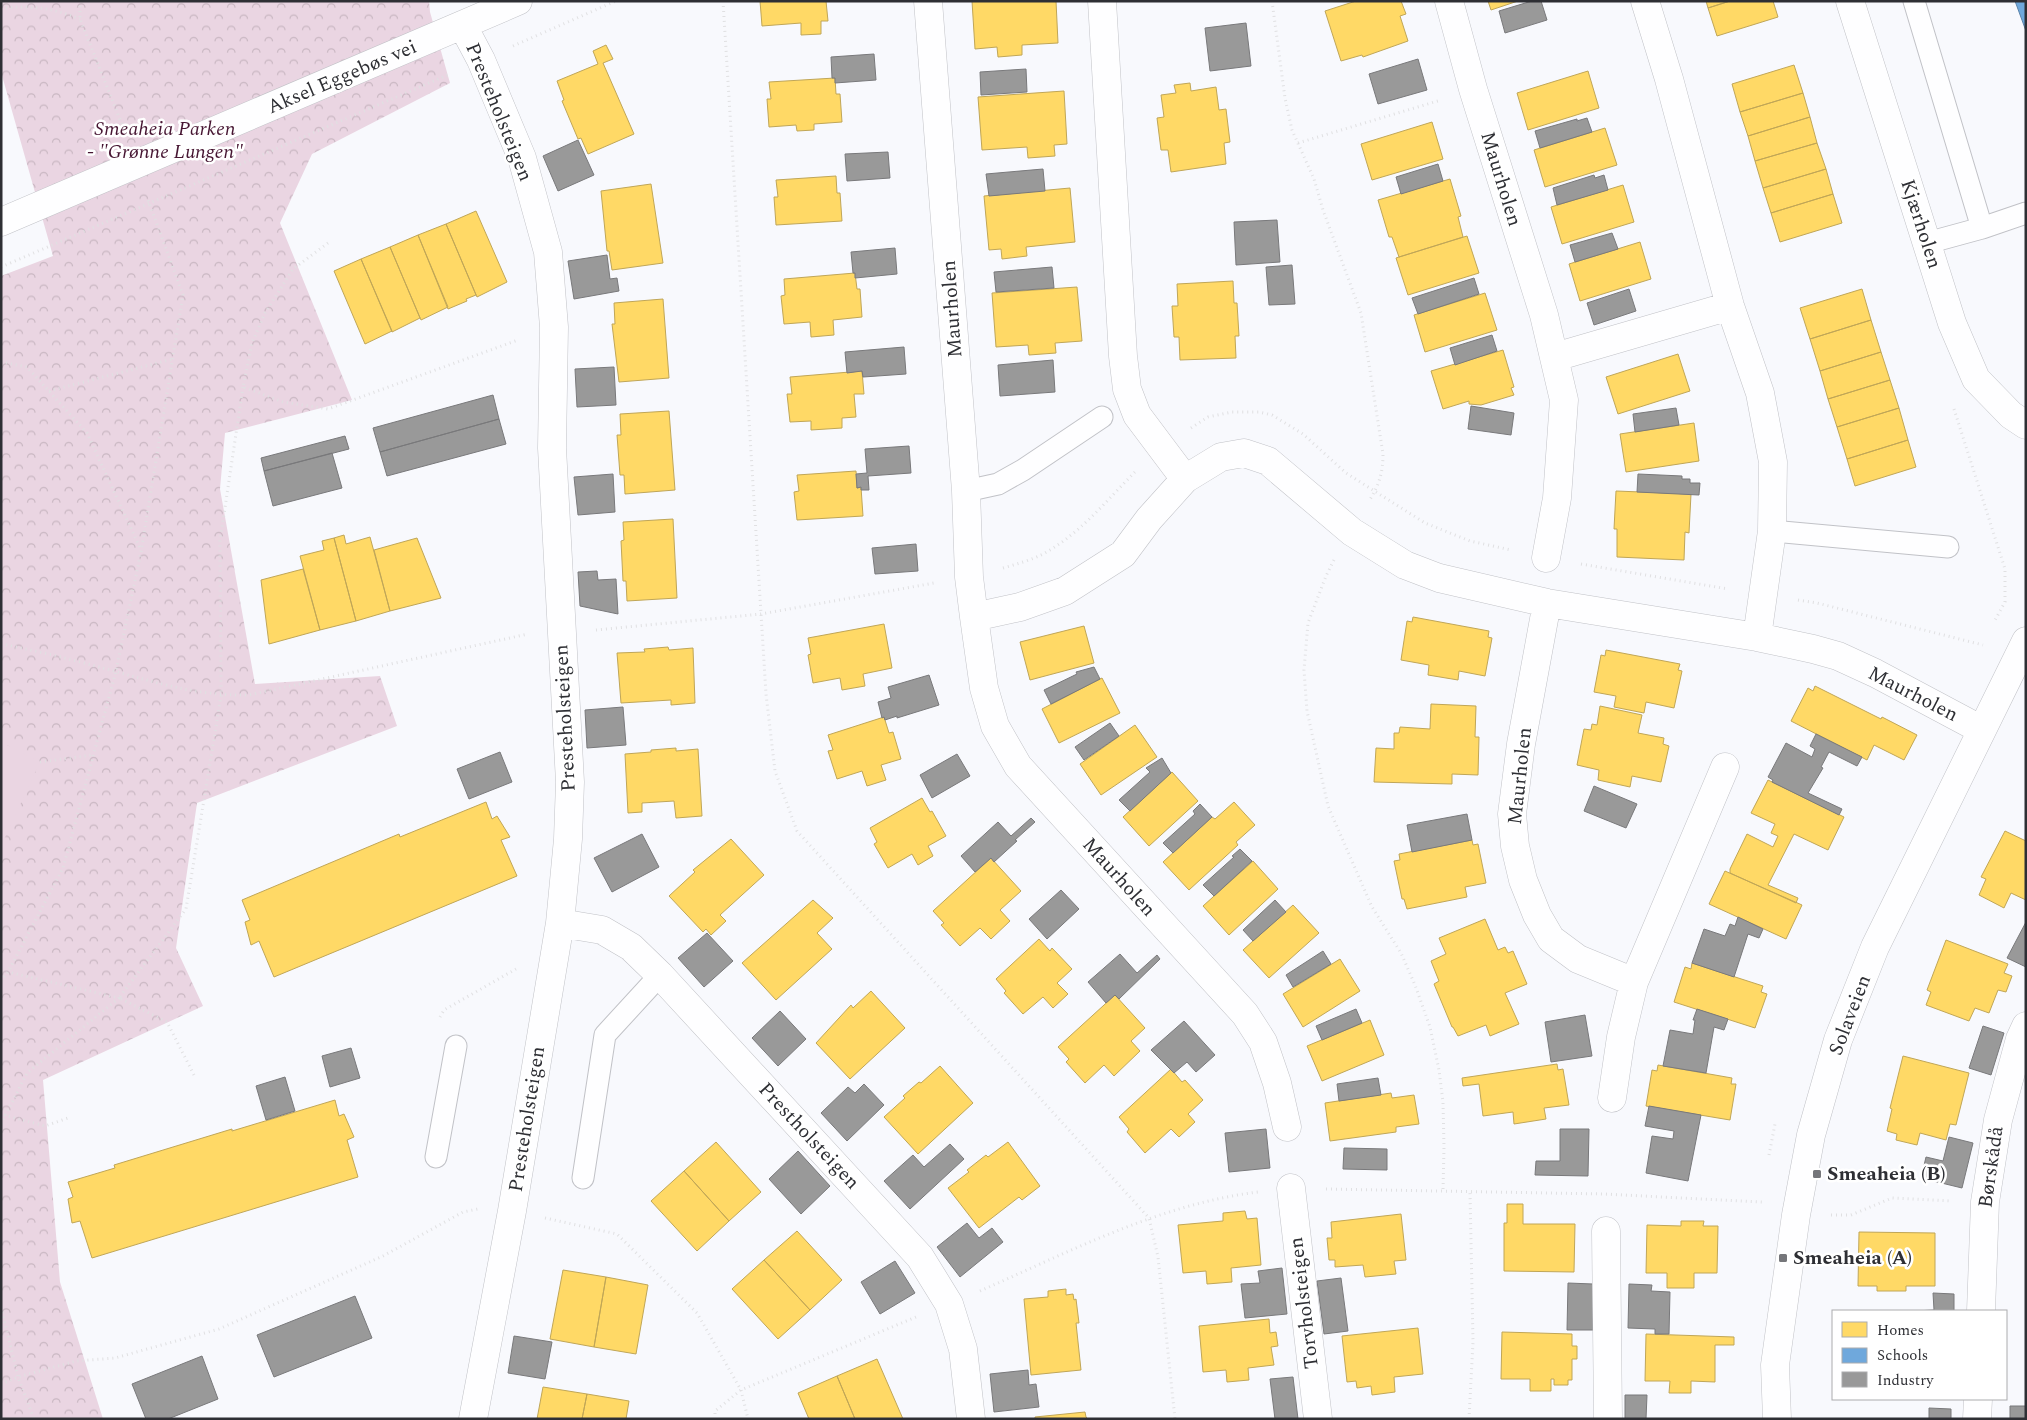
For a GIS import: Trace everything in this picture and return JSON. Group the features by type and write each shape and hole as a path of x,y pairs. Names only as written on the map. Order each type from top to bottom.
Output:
{"street":[{"name":"Aksel Eggebøs vei","path":"1,222 518,1"},
{"name":"Maurholen","path":"928,1 966,491 969,577 984,688 995,726 1018,766 1245,1014 1263,1042 1277,1083 1287,1127"},
{"path":"1102,1 1122,347 1127,389 1137,415 1184,479"},
{"name":"Maurholen","path":"1449,1 1474,89 1544,315 1564,400 1557,498 1546,558"},
{"path":"1645,1 1669,79 1730,306 1760,393 1773,462 1772,531 1757,637"},
{"name":"Kjærholen","path":"1850,1 1952,323 1976,379 2011,415 2026,426"},
{"name":"Presteholsteigen","path":"462,26 481,60 522,158 548,252 554,327 552,448 560,633 570,782 568,839 558,935 512,1211 473,1419"},
{"path":"1554,357 1730,306"},
{"name":"Maurholen","path":"974,617 1020,607 1065,591 1123,554 1149,519 1184,479 1222,457 1244,453 1268,460 1352,532 1405,564 1439,578 1547,603 1757,637 1813,649 1838,656 1875,673 1982,730"},
{"name":"Maurholen","path":"1547,603 1521,744 1512,814 1515,846 1523,880 1537,914 1551,939 1578,958 1634,982"},
{"name":"Solaveien","path":"1777,1419 1776,1365 1796,1215 1811,1135 1838,1040 1876,947 2026,641"},
{"path":"1612,1098 1621,1037 1634,982 1725,767"},
{"name":"Prestholsteigen","path":"558,935 602,930 631,947 660,975 920,1257 948,1304 963,1349 971,1419"},
{"name":"Børskådå","path":"1981,1310 1984,1202 1998,1120 2020,1038 2026,1026"},
{"name":"Torvholsteigen","path":"1290,1188 1318,1419"},
{"path":"1606,1231 1608,1419"},
{"path":"1977,1419 1978,1400"}],"lane":[{"path":"1914,1 1982,228"},
{"path":"1927,243 1982,228 2026,213"},
{"path":"966,491 998,484 1023,470 1102,417"},
{"path":"1772,531 1948,547"},
{"path":"583,1178 605,1035 660,975"},
{"path":"436,1157 456,1046"}],"path":[{"path":"80,1 80,19 138,164"},
{"path":"1,267 616,1"},
{"path":"723,1 766,694 775,771 797,831 1149,1218 1158,1256 1175,1419"},
{"path":"1272,1 1285,98 1292,130 1314,179 1323,210 1361,313 1380,435 1383,470 1380,482 1352,532 1340,547 1326,576 1308,623 1304,670 1307,711 1328,806 1372,907 1401,953 1430,1027 1439,1070 1443,1102 1443,1191"},
{"path":"1,8 26,6 58,10 80,19"},
{"path":"1298,144 1474,89"},
{"path":"1,981 8,972 63,868 116,671 141,552 183,295 149,203"},
{"path":"1,1124 27,1073 119,998 186,909 221,696 220,541 243,387 252,343 265,313 293,269 328,243"},
{"path":"243,387 283,402 328,409 554,327"},
{"path":"49,391 173,359"},
{"path":"1,362 27,367 87,433 141,552"},
{"path":"1,644 58,656 178,689 221,696"},
{"path":"40,762 93,755"},
{"path":"436,1025 444,1010 558,935"},
{"path":"8,972 119,998 167,1022 194,1075"},
{"path":"4,1115 45,1126 68,1118"},
{"path":"715,1419 715,1411 742,1390 1149,1218 1230,1195 1290,1188 1604,1194 1762,1202 1796,1215 1851,1215 1892,1198 1984,1202"},
{"path":"1469,1419 1473,1342 1470,1192"},
{"path":"1,1384 18,1377 76,1361 115,1358 218,1329 383,1256 463,1212 488,1207 617,1234 697,1314 742,1390 748,1419"},
{"path":"1,1307 18,1377 34,1419"}],"green space":[{"name":"Smeaheia Parken - \"Grønne Lungen\"","path":"1,1 429,1 430,12 450,83 312,154 280,223 352,400 225,433 220,489 255,684 380,676 397,726 197,803 176,948 203,1006 43,1080 60,1282 103,1419 1,1419 1,276 53,256 1,72"},
{"path":"1,742 40,762 1,846"}],"building: Homes":[{"path":"760,1 826,1 828,21 821,21 821,34 801,35 801,23 762,26"},
{"path":"972,1 1056,1 1058,43 1022,45 1022,55 998,57 997,47 975,49"},
{"path":"1356,1 1401,1 1406,14 1400,16 1408,41 1363,57 1362,55 1341,61 1325,11"},
{"path":"1488,1 1518,1 1491,10"},
{"path":"1706,1 1730,1 1708,8"},
{"path":"1730,1 1773,1 1778,17 1717,36 1708,8"},
{"path":"606,45 613,59 603,63 634,134 588,154 581,138 578,139 562,101 564,100 557,81 598,64 593,51"},
{"path":"1794,65 1803,93 1740,112 1732,84"},
{"path":"1588,71 1599,108 1528,130 1517,93"},
{"path":"835,78 836,94 840,94 842,122 814,124 814,130 797,131 796,125 769,127 767,99 771,99 769,82"},
{"path":"1190,83 1191,91 1216,87 1219,110 1226,109 1230,142 1224,143 1226,164 1171,172 1168,150 1161,150 1157,118 1164,117 1161,95 1176,93 1174,85"},
{"path":"1064,91 1067,144 1054,145 1055,156 1028,158 1027,147 982,150 978,97"},
{"path":"1803,93 1810,117 1748,136 1740,112"},
{"path":"1810,117 1817,143 1755,161 1748,136"},
{"path":"1432,122 1443,159 1372,180 1361,144"},
{"path":"1605,128 1617,165 1545,187 1534,150"},
{"path":"1817,143 1826,169 1763,188 1755,161"},
{"path":"1826,169 1833,194 1771,213 1763,188"},
{"path":"836,176 837,193 840,193 842,221 776,225 774,197 778,197 776,180"},
{"path":"1450,179 1461,216 1458,217 1463,237 1399,257 1392,237 1389,237 1378,200"},
{"path":"651,184 663,263 612,270 609,251 607,251 601,191"},
{"path":"1623,185 1634,222 1562,244 1551,207"},
{"path":"1070,188 1075,242 1026,247 1027,256 1002,259 1001,249 989,250 984,196"},
{"path":"1833,194 1842,223 1780,242 1771,213"},
{"path":"476,211 507,282 477,297 446,224"},
{"path":"446,224 476,295 448,309 418,235"},
{"path":"418,235 448,307 421,320 390,247"},
{"path":"1467,236 1479,273 1408,295 1396,258"},
{"path":"1640,242 1651,279 1580,301 1569,264"},
{"path":"390,247 420,318 392,332 361,259"},
{"path":"361,259 392,331 365,344 334,271"},
{"path":"855,273 857,289 860,289 862,317 833,320 834,335 811,337 810,322 784,324 781,296 785,295 784,279"},
{"path":"1233,281 1234,303 1237,303 1239,336 1235,336 1236,358 1180,360 1179,337 1174,337 1172,306 1178,306 1177,284"},
{"path":"1077,287 1082,341 1055,343 1056,353 1029,355 1028,345 996,347 992,293"},
{"path":"1862,289 1871,320 1810,339 1800,308"},
{"path":"1485,293 1497,330 1425,352 1414,315"},
{"path":"663,299 669,378 619,382 612,324 615,324 614,303"},
{"path":"1871,320 1881,352 1820,371 1810,339"},
{"path":"1503,350 1514,387 1511,388 1514,395 1481,405 1469,404 1469,401 1443,409 1431,371"},
{"path":"1881,352 1890,380 1828,399 1820,371"},
{"path":"1678,354 1690,391 1618,414 1606,377"},
{"path":"862,371 864,394 854,394 856,417 842,418 842,428 811,430 811,421 790,422 787,394 792,394 790,377"},
{"path":"1890,380 1899,408 1837,427 1828,399"},
{"path":"1899,408 1908,440 1847,459 1837,427"},
{"path":"669,411 675,490 625,494 624,475 620,475 617,435 621,435 620,414"},
{"path":"1694,423 1699,461 1626,472 1620,434"},
{"path":"1908,440 1916,467 1855,486 1847,459"},
{"path":"856,471 857,488 861,487 863,516 797,520 794,492 799,491 797,475"},
{"path":"1616,491 1691,494 1689,533 1685,532 1684,560 1617,557 1617,529 1614,529"},
{"path":"673,519 677,598 627,601 626,581 623,581 621,541 624,540 623,522"},
{"path":"344,535 346,544 370,537 390,611 356,621 334,538"},
{"path":"334,538 356,621 320,630 300,556 324,550 322,541"},
{"path":"417,538 441,598 390,611 374,550"},
{"path":"303,569 320,630 269,644 261,580"},
{"path":"1413,617 1489,631 1488,637 1492,638 1485,676 1459,671 1458,680 1428,675 1429,665 1401,660 1407,621 1412,622"},
{"path":"884,624 892,668 863,674 865,686 842,690 840,678 813,683 808,655 811,654 808,638"},
{"path":"1084,626 1094,663 1030,680 1020,642"},
{"path":"668,647 669,650 693,648 695,703 671,705 671,700 621,703 617,653 645,652 644,649"},
{"path":"1606,650 1680,664 1678,670 1682,671 1674,708 1646,702 1644,713 1614,707 1616,696 1594,692 1601,655 1605,656"},
{"path":"1102,678 1120,713 1059,743 1042,709"},
{"path":"1815,686 1917,735 1904,760 1874,745 1867,760 1791,721 1808,688 1813,691"},
{"path":"1431,704 1476,706 1475,737 1479,737 1478,775 1452,774 1452,784 1374,782 1376,748 1394,749 1394,733 1399,733 1400,727 1430,729"},
{"path":"1600,706 1642,715 1638,733 1664,738 1663,744 1669,746 1661,782 1632,776 1630,787 1598,780 1599,770 1577,765 1584,729 1591,730 1592,724 1597,725"},
{"path":"884,717 889,733 893,732 901,759 881,765 886,780 867,786 862,771 837,779 828,751 833,750 828,735"},
{"path":"1135,725 1157,757 1101,795 1080,764"},
{"path":"676,748 676,751 698,749 702,816 676,818 674,801 642,803 642,812 628,813 625,754"},
{"path":"1172,772 1198,801 1149,846 1123,817"},
{"path":"1768,780 1844,817 1828,850 1794,834 1768,885 1798,898 1796,903 1730,873 1730,869 1747,834 1773,847 1778,836 1771,833 1775,824 1751,813"},
{"path":"922,798 930,812 932,811 946,836 928,846 933,856 918,865 912,854 888,868 874,844 877,842 870,828"},
{"path":"486,802 492,819 497,816 510,837 501,840 517,876 274,977 259,941 251,945 245,922 250,920 242,900 399,834 400,837"},
{"path":"1234,802 1255,825 1236,842 1238,845 1189,890 1163,862 1212,817 1215,819"},
{"path":"2005,831 2026,841 2026,900 2011,893 2004,908 1979,895 1986,879 1981,877"},
{"path":"731,839 764,875 720,915 726,921 711,935 706,929 703,932 669,896 695,872 693,870"},
{"path":"1472,840 1473,845 1478,844 1486,883 1465,887 1467,897 1407,909 1404,899 1402,899 1394,861 1400,860 1399,854"},
{"path":"991,858 1021,891 1000,910 1010,921 991,939 980,928 960,946 941,925 944,923 933,911"},
{"path":"1253,861 1278,889 1229,935 1203,906"},
{"path":"1725,871 1802,905 1786,939 1709,904"},
{"path":"813,900 833,918 817,933 832,949 776,1000 742,963"},
{"path":"1293,905 1319,933 1269,978 1243,950"},
{"path":"1485,919 1498,950 1505,947 1508,953 1513,951 1527,984 1505,993 1519,1024 1490,1036 1486,1025 1458,1036 1452,1027 1434,984 1439,981 1431,961 1446,954 1439,938"},
{"path":"1039,939 1050,951 1052,948 1072,969 1057,983 1068,994 1053,1008 1043,997 1023,1014 1004,993 1006,991 996,979"},
{"path":"1946,940 2008,964 2004,973 2012,976 2006,992 1998,990 1989,1013 1975,1008 1969,1021 1926,1005 1931,992 1927,990"},
{"path":"1340,959 1360,991 1303,1027 1283,994"},
{"path":"1692,963 1763,986 1761,992 1767,994 1755,1028 1674,1002 1685,967 1691,969"},
{"path":"871,991 905,1028 850,1079 816,1043 851,1005 853,1008"},
{"path":"1115,995 1145,1028 1131,1041 1140,1051 1114,1076 1104,1065 1085,1083 1066,1062 1069,1059 1058,1047"},
{"path":"1370,1020 1384,1055 1322,1081 1307,1046"},
{"path":"1903,1056 1969,1073 1956,1125 1950,1124 1946,1140 1920,1133 1917,1145 1896,1140 1897,1134 1887,1131 1892,1109 1890,1108"},
{"path":"1557,1064 1558,1070 1563,1069 1569,1105 1544,1108 1546,1119 1514,1124 1513,1112 1483,1116 1479,1084 1463,1086 1462,1078"},
{"path":"1658,1065 1732,1078 1731,1084 1736,1084 1730,1120 1646,1106 1652,1070 1657,1071"},
{"path":"940,1066 973,1103 918,1154 884,1117 905,1098 903,1096"},
{"path":"1171,1069 1182,1082 1185,1080 1203,1100 1188,1114 1195,1122 1179,1137 1171,1129 1145,1153 1127,1132 1129,1129 1119,1117"},
{"path":"1391,1093 1392,1098 1414,1095 1419,1124 1396,1127 1396,1132 1330,1141 1325,1103"},
{"path":"335,1100 339,1116 344,1114 354,1137 347,1140 358,1177 92,1258 80,1221 72,1223 68,1199 73,1197 68,1182 115,1168 114,1165"},
{"path":"716,1142 761,1192 729,1221 684,1171"},
{"path":"1008,1142 1040,1186 1022,1200 1019,1197 979,1228 948,1188 969,1172 967,1170 986,1155 988,1157"},
{"path":"684,1171 729,1221 697,1251 651,1201"},
{"path":"1507,1204 1523,1204 1523,1224 1575,1224 1574,1272 1504,1271 1504,1223 1507,1223"},
{"path":"1245,1211 1247,1219 1257,1218 1261,1265 1231,1268 1232,1282 1207,1284 1206,1271 1183,1273 1178,1225 1223,1221 1223,1213"},
{"path":"1401,1214 1406,1260 1394,1261 1396,1274 1365,1277 1363,1265 1335,1267 1335,1260 1329,1260 1327,1238 1332,1238 1331,1222"},
{"path":"1681,1221 1704,1221 1703,1226 1718,1226 1717,1273 1694,1273 1694,1288 1667,1288 1667,1273 1646,1273 1647,1225 1681,1226"},
{"path":"797,1231 842,1280 810,1310 764,1260"},
{"path":"1859,1232 1935,1233 1935,1286 1906,1286 1906,1291 1877,1291 1877,1286 1858,1286"},
{"path":"764,1260 810,1310 778,1339 732,1289"},
{"path":"563,1270 606,1277 594,1347 550,1339"},
{"path":"606,1277 648,1285 636,1354 594,1347"},
{"path":"1066,1289 1066,1295 1073,1294 1074,1300 1076,1299 1079,1323 1076,1323 1081,1370 1031,1375 1024,1299 1048,1297 1048,1291"},
{"path":"1269,1319 1270,1333 1276,1332 1278,1346 1271,1347 1274,1365 1248,1368 1249,1380 1227,1382 1226,1370 1203,1372 1199,1326"},
{"path":"1418,1328 1423,1374 1394,1377 1395,1392 1372,1395 1371,1386 1357,1388 1356,1381 1347,1382 1342,1336"},
{"path":"1502,1332 1572,1334 1572,1346 1577,1346 1577,1359 1572,1359 1572,1380 1568,1380 1568,1385 1554,1385 1554,1379 1551,1379 1551,1391 1530,1391 1530,1379 1501,1379"},
{"path":"1646,1334 1734,1337 1734,1345 1715,1345 1715,1382 1691,1381 1691,1393 1669,1393 1670,1381 1645,1381"},
{"path":"877,1359 903,1419 855,1419 837,1376"},
{"path":"837,1376 855,1419 809,1419 798,1393"},
{"path":"543,1387 587,1394 582,1419 537,1419"},
{"path":"587,1394 629,1401 626,1419 582,1419"},
{"path":"1085,1412 1088,1419 1035,1419 1035,1417"}],"building: Schools":[{"path":"2015,1 2026,1 2026,31"}],"building: Industry":[{"path":"1532,1 1541,1 1547,20 1505,33 1499,11"},
{"path":"1246,23 1251,66 1210,71 1205,28"},
{"path":"874,54 876,80 835,83 835,78 832,78 831,57"},
{"path":"1418,59 1427,90 1378,104 1369,74"},
{"path":"1026,69 1027,92 981,95 980,72"},
{"path":"1587,118 1592,132 1540,148 1535,131"},
{"path":"578,140 594,175 558,191 543,156"},
{"path":"888,152 890,178 847,181 845,154"},
{"path":"1438,164 1443,181 1401,194 1396,177"},
{"path":"1043,169 1045,191 989,196 986,174"},
{"path":"1594,175 1595,178 1604,175 1608,190 1557,205 1553,188"},
{"path":"1277,220 1280,262 1236,265 1234,222"},
{"path":"1612,233 1618,249 1575,262 1570,245"},
{"path":"895,248 897,274 855,278 851,252"},
{"path":"607,255 610,279 617,278 619,291 574,299 568,261"},
{"path":"1292,265 1295,304 1269,305 1266,267"},
{"path":"1052,267 1054,288 996,292 994,272"},
{"path":"1474,278 1479,294 1418,314 1412,298"},
{"path":"1629,289 1636,311 1594,325 1587,303"},
{"path":"1492,335 1497,351 1455,365 1450,348"},
{"path":"904,347 906,374 863,377 862,371 847,373 845,352"},
{"path":"1053,360 1055,392 1000,396 998,365"},
{"path":"614,367 616,405 577,407 575,369"},
{"path":"493,395 499,419 380,452 373,428"},
{"path":"1471,406 1514,413 1511,435 1468,429"},
{"path":"1676,408 1679,425 1635,432 1633,414"},
{"path":"499,419 506,444 387,476 380,452"},
{"path":"345,436 349,449 264,471 261,458"},
{"path":"909,446 911,473 868,476 869,490 861,490 861,487 857,488 856,474 867,473 865,449"},
{"path":"332,453 342,488 273,506 264,471"},
{"path":"613,474 615,512 578,515 574,477"},
{"path":"1638,474 1682,476 1682,479 1690,479 1690,483 1700,483 1699,495 1637,492"},
{"path":"916,544 918,571 875,574 872,548"},
{"path":"597,571 598,580 616,579 618,614 580,606 578,572"},
{"path":"1094,667 1100,679 1051,704 1044,690 1077,674 1076,672"},
{"path":"929,675 939,705 897,718 897,716 885,720 884,717 882,718 878,702 891,698 888,687"},
{"path":"623,707 626,745 587,748 585,710"},
{"path":"1110,723 1119,736 1084,760 1075,747"},
{"path":"1816,734 1862,757 1857,766 1829,752 1821,767 1823,768 1808,793 1842,809 1839,815 1772,782 1773,780 1768,777 1786,743 1812,757 1815,749 1810,746"},
{"path":"500,752 512,782 469,799 457,769"},
{"path":"957,754 970,776 932,798 920,775"},
{"path":"1162,758 1171,773 1130,811 1119,800 1150,772 1146,768"},
{"path":"1594,786 1637,804 1626,828 1584,811"},
{"path":"1200,804 1212,817 1173,853 1163,843 1195,814 1193,811"},
{"path":"1467,814 1472,840 1412,852 1407,825"},
{"path":"1031,818 1035,822 994,862 991,858 975,872 961,856 998,822 1011,836"},
{"path":"642,834 659,867 612,892 594,858"},
{"path":"1240,849 1252,861 1214,896 1203,885 1234,857 1232,856"},
{"path":"1061,890 1079,909 1047,939 1029,919"},
{"path":"1275,900 1286,912 1253,941 1243,930"},
{"path":"1738,917 1763,929 1759,938 1748,934 1734,977 1692,963 1704,929 1725,936 1730,924 1735,926"},
{"path":"2026,922 2026,967 2007,958"},
{"path":"707,933 733,961 704,987 678,958"},
{"path":"1323,951 1331,964 1293,987 1286,975"},
{"path":"1120,954 1137,973 1157,955 1160,959 1119,999 1115,995 1106,1003 1088,982"},
{"path":"1356,1009 1362,1023 1322,1040 1316,1026"},
{"path":"1697,1009 1728,1019 1724,1030 1714,1027 1706,1073 1663,1066 1670,1030 1693,1034 1695,1020 1693,1020"},
{"path":"780,1011 806,1039 778,1066 752,1038"},
{"path":"1585,1015 1592,1056 1551,1062 1545,1022"},
{"path":"1184,1021 1215,1055 1196,1072 1187,1062 1174,1073 1151,1050"},
{"path":"1983,1026 2004,1033 1991,1075 1969,1068"},
{"path":"351,1048 360,1078 330,1087 322,1056"},
{"path":"285,1077 295,1111 266,1120 256,1086"},
{"path":"1378,1078 1381,1095 1339,1101 1337,1084"},
{"path":"864,1084 884,1105 847,1141 821,1113 848,1087 855,1093"},
{"path":"1649,1106 1701,1115 1688,1181 1646,1173 1652,1136 1673,1139 1674,1131 1645,1126"},
{"path":"1266,1129 1270,1168 1229,1172 1225,1133"},
{"path":"1560,1129 1589,1129 1588,1176 1535,1175 1536,1161 1560,1161"},
{"path":"1949,1137 1973,1143 1962,1188 1921,1178 1926,1157 1943,1161"},
{"path":"950,1144 964,1159 910,1209 884,1181 913,1155 924,1167"},
{"path":"1344,1148 1387,1149 1387,1170 1343,1169"},
{"path":"798,1151 830,1186 801,1214 769,1179"},
{"path":"967,1223 979,1238 992,1228 1003,1242 960,1277 937,1247"},
{"path":"895,1261 915,1293 880,1314 861,1282"},
{"path":"1282,1268 1287,1314 1245,1318 1241,1284 1260,1283 1258,1271"},
{"path":"1341,1278 1348,1331 1324,1334 1317,1281"},
{"path":"1568,1283 1593,1284 1593,1330 1567,1330"},
{"path":"1629,1284 1652,1285 1651,1291 1670,1292 1669,1334 1655,1334 1655,1329 1628,1328"},
{"path":"1933,1293 1954,1294 1954,1310 1934,1310"},
{"path":"355,1296 372,1338 274,1377 257,1335"},
{"path":"514,1336 552,1342 545,1379 508,1373"},
{"path":"202,1356 218,1399 168,1419 146,1419 132,1384"},
{"path":"1028,1370 1029,1385 1036,1384 1039,1407 994,1412 990,1374"},
{"path":"1293,1377 1298,1419 1275,1419 1270,1379"},
{"path":"1625,1395 1647,1395 1646,1419 1625,1419"},
{"path":"2010,1406 2026,1406 2026,1419 2010,1419"},
{"path":"1929,1408 1951,1409 1951,1419 1929,1419"}],"place":[{"name":"Smeaheia (B)","path":"1817,1174"},
{"name":"Smeaheia (A)","path":"1783,1258"}]}
